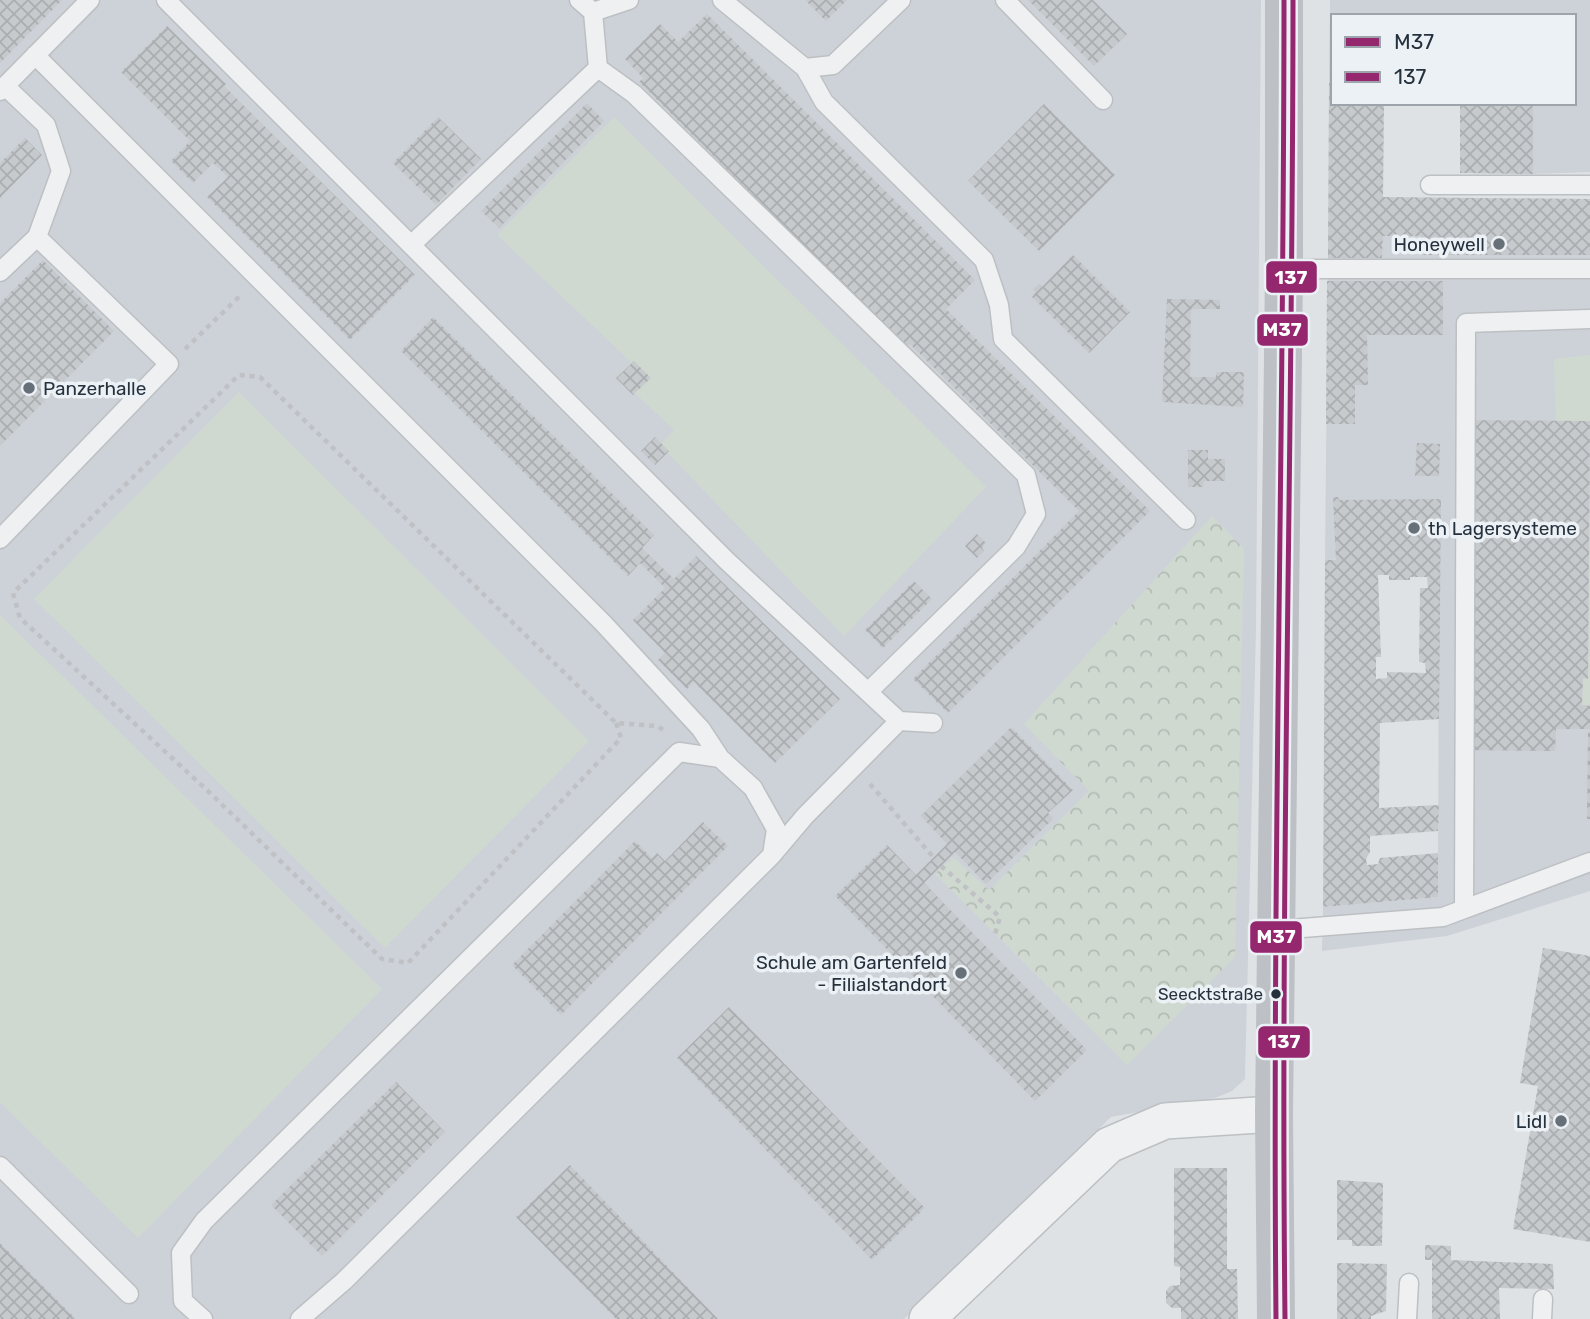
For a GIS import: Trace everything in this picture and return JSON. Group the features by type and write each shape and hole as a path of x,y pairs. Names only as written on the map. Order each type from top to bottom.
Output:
{"street":[{"path":"1276,1319 1274,1114 1284,269 1284,0"},
{"path":"928,1319 1109,1144 1165,1121 1274,1114"}],"lane":[{"path":"0,272 37,237 61,171 46,125 3,89 90,0"},
{"path":"166,0 727,561 899,721 933,723"},
{"path":"629,0 586,6 598,68 634,94 1026,475 1036,514 1016,547 868,692"},
{"path":"722,0 805,68 824,102 984,260 999,305 1003,339 1186,520"},
{"path":"805,68 833,65 901,0"},
{"path":"1005,0 1103,100"},
{"path":"35,55 604,623 701,729 720,758 753,788 776,829 772,855"},
{"path":"411,245 598,68"},
{"path":"1430,185 1590,185"},
{"path":"0,539 169,364 37,237"},
{"path":"1284,269 1590,268"},
{"path":"1464,909 1466,323 1590,319"},
{"path":"300,1319 344,1281 772,855 805,816 899,721"},
{"path":"203,1319 183,1301 181,1253 204,1221 679,752 720,758"},
{"path":"1277,930 1443,917 1590,862"},
{"path":"0,1166 129,1294"},
{"path":"1407,1319 1409,1283"},
{"path":"1542,1319 1543,1299"}],"path":[{"path":"169,364 258,278"},
{"path":"239,375 260,377 616,723 621,738 408,963 382,959 209,792 20,618 13,593 239,375"},
{"path":"869,783 934,858"},
{"path":"941,866 1000,917 995,934"}],"shaded area":[{"path":"0,0 1261,0 1256,628 1245,1079 1232,1091 1215,1098 1111,1117 904,1319 0,1319"},
{"path":"1330,0 1590,0 1590,172 1533,174 1533,105 1576,105 1576,14 1331,14 1329,83"},
{"path":"1383,236 1421,236 1422,255 1590,255 1590,891 1447,936 1322,951 1323,907 1438,897 1439,557 1325,560 1328,258 1382,258"}],"green space":[{"path":"614,117 986,487 844,636 660,445 674,430 617,376 631,362 497,235"},
{"path":"1590,355 1590,421 1556,421 1554,359"},
{"path":"239,392 589,741 385,948 34,599"},
{"path":"1590,492 1588,706 1582,705 1583,678 1588,678"},
{"path":"1212,516 1244,549 1235,957 1127,1065 935,874 953,857 989,890 1089,791 1024,724"},
{"path":"0,615 382,989 138,1238 0,1102"}],"building":[{"path":"0,0 62,0 0,63"},
{"path":"805,0 847,0 826,21"},
{"path":"1028,0 1093,0 1127,34 1094,66"},
{"path":"707,14 975,280 946,309 1150,511 948,713 913,679 1079,511 910,344 906,348 639,82 643,78 625,59 660,24 678,42"},
{"path":"167,26 415,275 350,340 207,197 228,177 213,163 193,183 171,161 190,141 121,72"},
{"path":"1329,83 1331,105 1384,105 1383,197 1590,199 1590,255 1421,255 1421,236 1383,236 1382,258 1328,258"},
{"path":"587,103 604,121 499,228 481,211"},
{"path":"1044,104 1115,175 1039,251 968,181"},
{"path":"1460,105 1533,105 1533,174 1460,173"},
{"path":"438,117 481,159 436,205 393,163"},
{"path":"25,138 42,155 0,198 0,163"},
{"path":"1073,255 1130,312 1089,353 1032,297 1036,292 1033,289 1039,284 1042,287"},
{"name":"Panzerhalle","path":"43,260 114,331 0,446 0,303"},
{"path":"1327,281 1443,281 1443,335 1367,335 1368,385 1355,385 1355,424 1326,424"},
{"path":"1167,299 1220,300 1220,309 1191,309 1190,377 1216,377 1216,372 1244,372 1243,407 1162,402"},
{"path":"433,317 654,535 642,548 674,579 696,556 840,699 775,763 694,682 687,689 658,660 665,653 633,620 665,588 640,563 628,576 401,351"},
{"path":"634,361 651,378 633,395 616,378"},
{"path":"1470,420 1590,421 1588,679 1583,678 1582,705 1590,706 1590,729 1556,729 1555,751 1468,750"},
{"path":"655,437 669,451 655,465 641,451"},
{"path":"1417,443 1440,444 1439,476 1415,476"},
{"path":"1188,450 1208,450 1208,459 1225,459 1225,481 1204,481 1203,487 1188,487"},
{"path":"1333,497 1338,497 1339,500 1441,499 1439,719 1380,723 1379,808 1439,805 1438,831 1370,836 1370,852 1366,859 1367,865 1378,864 1380,858 1438,853 1438,897 1323,907 1325,560 1336,560","holes":["1378,575 1389,575 1389,580 1427,577 1428,588 1420,588 1419,662 1425,663 1426,673 1387,672 1387,678 1376,679 1376,657 1381,657"]},
{"path":"977,534 986,543 982,548 984,551 977,558 965,546"},
{"path":"914,581 932,599 883,648 865,630"},
{"name":"Schule am Gartenfeld - Filialstandort","path":"1011,727 1073,790 1048,813 1053,818 1051,821 986,884 955,852 924,883 1087,1050 1035,1101 835,896 887,845 916,875 947,844 921,816"},
{"path":"1590,732 1590,819 1587,819"},
{"path":"703,822 728,846 561,1015 512,965 635,841 652,858 657,853 665,861"},
{"name":"Lidl","path":"1543,948 1590,956 1590,1242 1513,1229 1538,1086 1520,1083"},
{"path":"729,1007 925,1208 872,1260 677,1058"},
{"path":"396,1082 445,1132 322,1256 271,1205"},
{"path":"570,1165 718,1319 616,1319 516,1217"},
{"path":"1174,1168 1227,1168 1227,1269 1237,1269 1238,1319 1181,1319 1181,1308 1172,1308 1166,1303 1166,1291 1170,1286 1180,1285 1180,1267 1174,1266"},
{"path":"1337,1180 1383,1183 1382,1246 1352,1246 1352,1240 1337,1240"},
{"path":"0,1243 76,1319 0,1319"},
{"path":"1425,1245 1451,1246 1451,1260 1553,1264 1554,1289 1499,1288 1500,1319 1432,1319 1432,1260 1425,1260"},
{"path":"1337,1263 1387,1264 1386,1311 1371,1316 1371,1319 1337,1319"}],"transit line":[{"name":"M37","path":"1276,1319 1284,0"},
{"name":"137","path":"1285,1319 1285,824 1293,0"}],"place":[{"name":"Honeywell","path":"1499,244"},
{"name":"Panzerhalle","path":"29,388"},
{"name":"th Lagersysteme","path":"1414,528"},
{"name":"Schule am Gartenfeld - Filialstandort","path":"961,973"},
{"name":"Seecktstraße","path":"1276,994"},
{"name":"Lidl","path":"1561,1121"}]}
